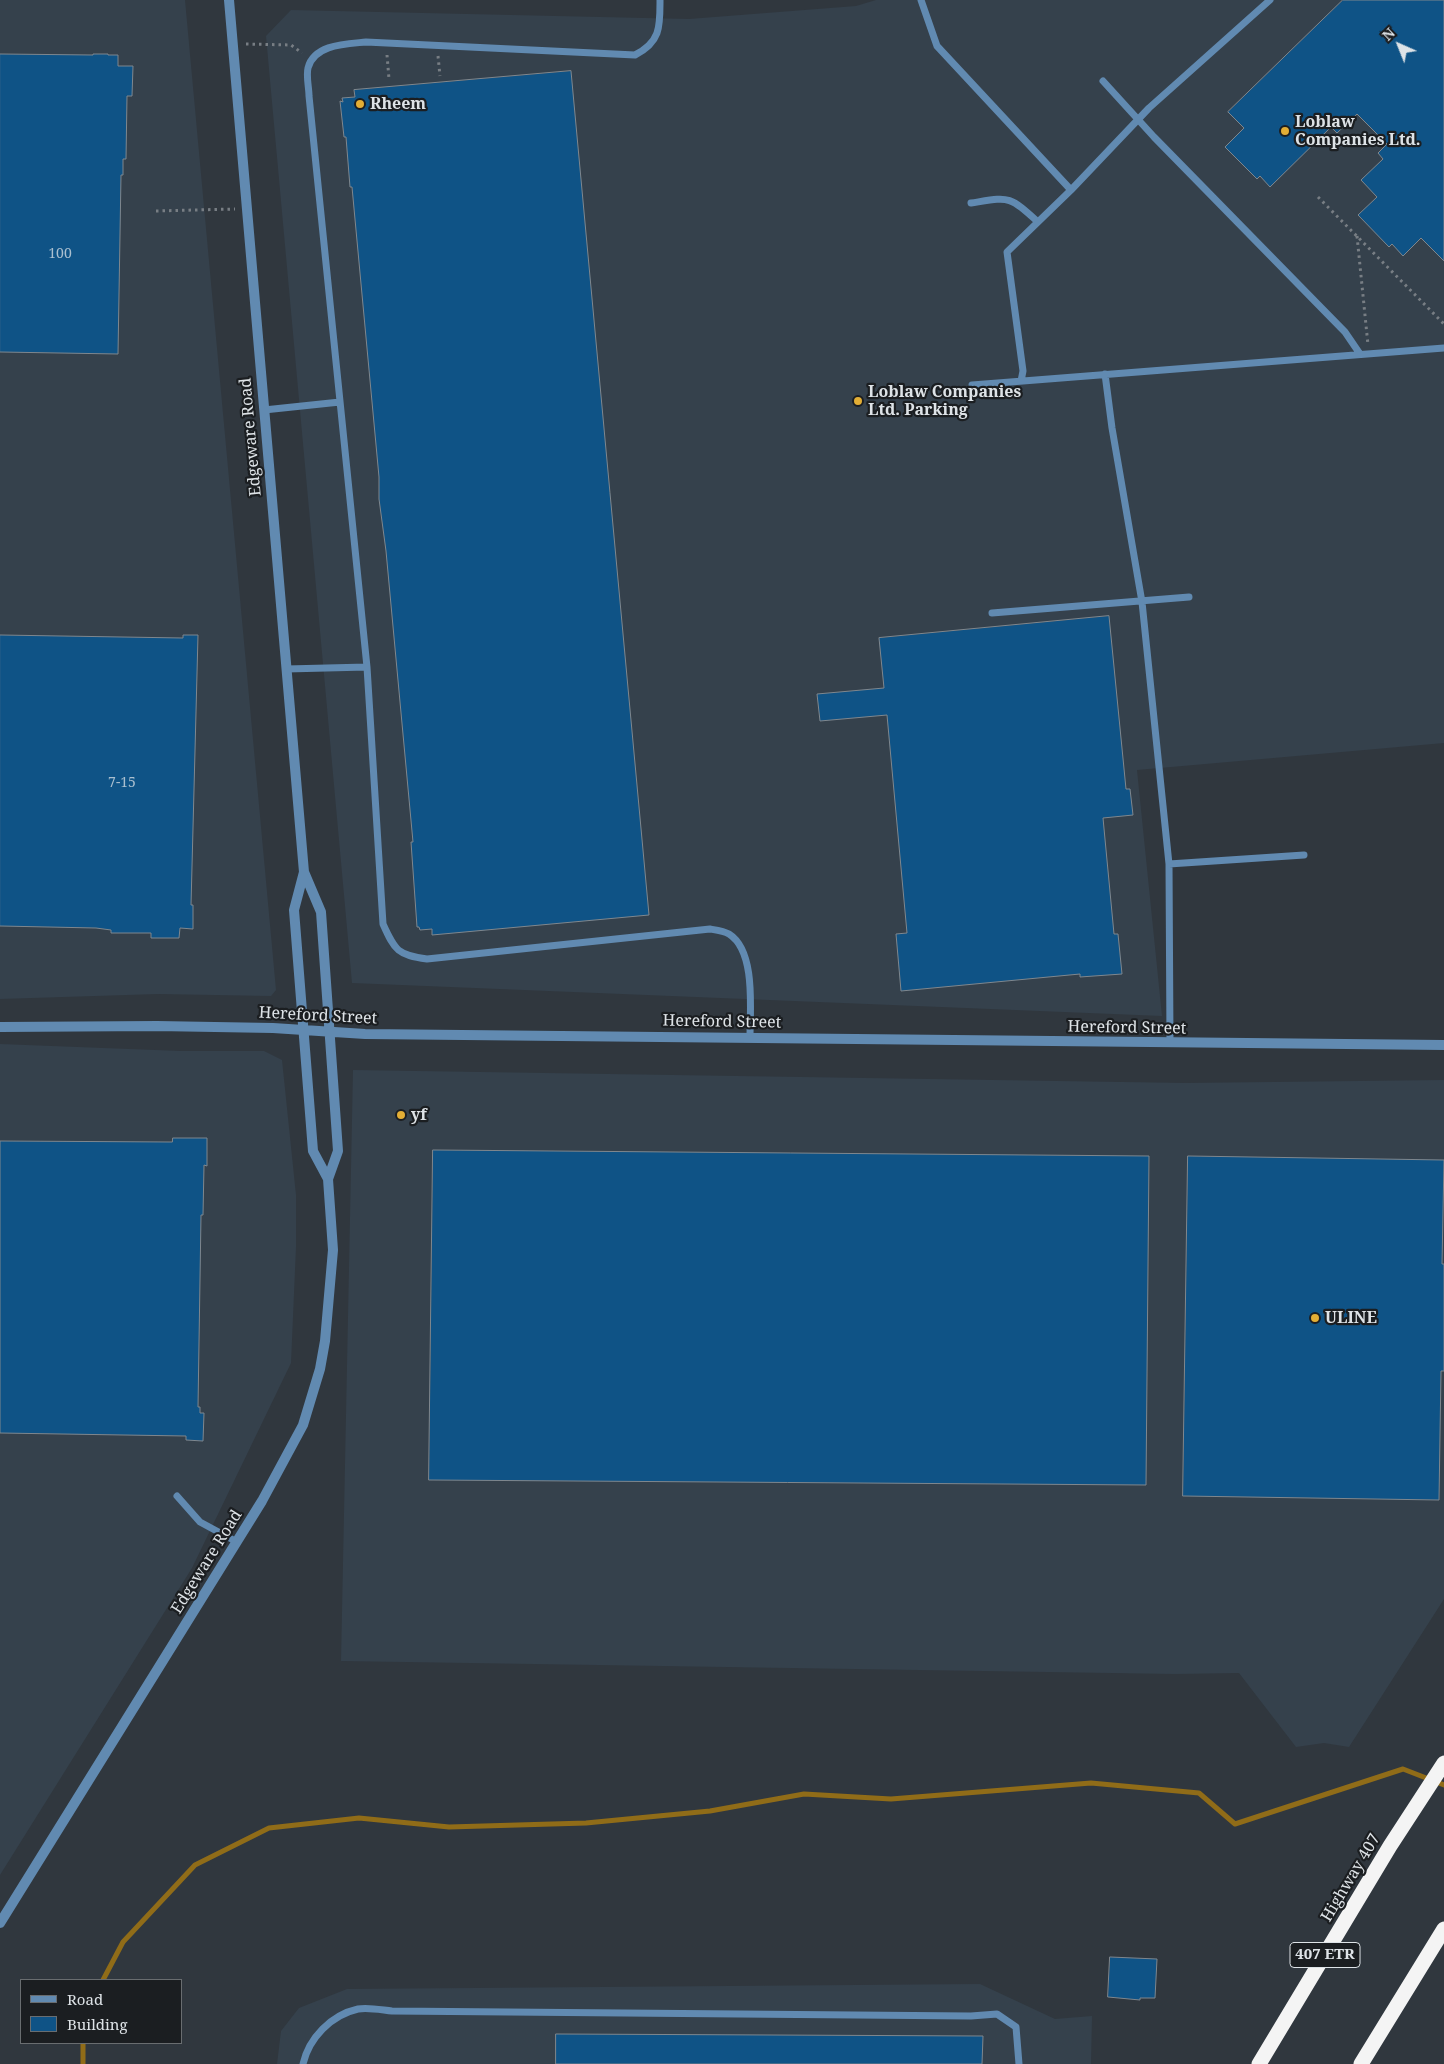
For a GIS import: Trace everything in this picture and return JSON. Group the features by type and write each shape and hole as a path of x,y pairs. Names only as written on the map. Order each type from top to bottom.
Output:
{"highway":[{"name":"Highway 407","path":"1259,2064 1390,1846 1444,1763"},
{"path":"1361,2064 1444,1929"}],"street":[{"name":"Edgeware Road","path":"0,1923 262,1501 303,1425 320,1369 333,1250 328,1179 338,1151 321,912 304,872 229,0"},
{"name":"Edgeware Road","path":"304,872 294,910 313,1151 328,1179"},
{"name":"Hereford Street","path":"0,1027 157,1026 273,1028 330,1032 1444,1045"}],"lane":[{"path":"660,0 660,30 646,49 635,55 366,42 334,45 316,55 308,68 309,96 367,667 383,924 391,942 405,956 427,959 710,929 719,931 728,934 740,944 748,969 750,1037"},
{"path":"921,0 937,46 1071,190"},
{"path":"1021,381 1022,371 1006,252 1071,190 1137,119 1270,0"},
{"path":"1103,80 1137,119 1345,332 1360,354"},
{"path":"971,203 1006,198 1019,204 1038,222"},
{"path":"972,385 1444,348"},
{"path":"1105,374 1112,428 1142,602 1169,864 1170,1043"},
{"path":"264,410 340,402"},
{"path":"992,613 1189,597"},
{"path":"286,669 367,667"},
{"path":"1169,864 1304,855"},
{"path":"177,1496 200,1522 237,1542"},
{"path":"303,2064 320,2031 333,2018 359,2009 971,2016 997,2014 1016,2027 1019,2064"}],"path":[{"path":"386,43 389,79"},
{"path":"232,44 291,45 312,62"},
{"path":"436,46 440,76"},
{"path":"1318,196 1444,324"},
{"path":"156,211 247,209"},
{"path":"1357,236 1369,354"}],"shaded area":[{"path":"0,0 185,0 276,990 271,996 158,994 0,999"},
{"path":"876,0 1444,0 1444,743 1137,770 1162,1016 352,983 266,36 291,10 689,19 856,6"},
{"path":"0,1044 181,1051 264,1051 282,1060 296,1195 296,1247 291,1363 192,1568 0,1875"},
{"path":"353,1070 1186,1083 1444,1080 1444,1599 1349,1747 1324,1743 1296,1747 1239,1673 1175,1674 341,1661"},
{"path":"980,1984 1055,2019 1092,2016 1091,2064 277,2064 281,2031 299,2008 347,1989"}],"building":[{"name":"Loblaw Companies Ltd.","path":"1343,0 1444,0 1444,261 1421,238 1403,256 1392,244 1389,247 1358,215 1377,197 1361,180 1383,159 1378,153 1387,144 1357,114 1337,133 1331,127 1270,187 1260,176 1257,179 1225,147 1244,128 1228,112"},
{"path":"0,54 108,54 118,55 118,66 133,66 132,96 127,96 126,159 123,159 123,175 121,175 118,354 0,352"},
{"path":"571,71 649,915 432,935 432,929 420,930 417,927 411,842 413,842 386,551 379,499 379,477 352,187 350,187 346,137 344,137 340,101 343,102 342,98 355,97 354,90"},
{"path":"1109,616 1126,789 1130,789 1133,815 1103,818 1114,934 1118,934 1122,974 1080,977 1080,974 901,991 896,934 907,933 887,715 820,721 817,694 884,688 879,638"},
{"path":"0,635 183,638 183,635 198,635 191,905 193,905 193,929 180,928 179,938 151,938 151,933 111,933 111,930 96,928 0,926"},
{"path":"173,1138 207,1138 207,1166 204,1165 203,1215 201,1215 198,1407 200,1407 200,1413 204,1413 203,1441 186,1440 186,1436 0,1433 0,1141 172,1142"},
{"path":"433,1150 1149,1156 1146,1485 429,1480"},
{"name":"ULINE","path":"1188,1156 1444,1160 1442,1264 1444,1264 1444,1371 1441,1371 1439,1500 1183,1496"},
{"path":"1110,1957 1157,1959 1155,1998 1140,1998 1140,2000 1108,1997"},
{"path":"556,2034 983,2036 982,2064 556,2064"}],"waterway":[{"path":"104,1979 123,1942 195,1865 269,1828 359,1818 449,1827 586,1823 710,1811 804,1794 891,1799 1091,1783 1199,1793 1235,1824 1403,1769 1444,1785"},
{"path":"83,2044 83,2064"}],"place":[{"name":"Rheem","path":"360,104"},
{"name":"Loblaw Companies Ltd.","path":"1285,131"},
{"name":"Loblaw Companies Ltd. Parking","path":"858,401"},
{"name":"yf","path":"401,1115"},
{"name":"ULINE","path":"1315,1318"}]}
